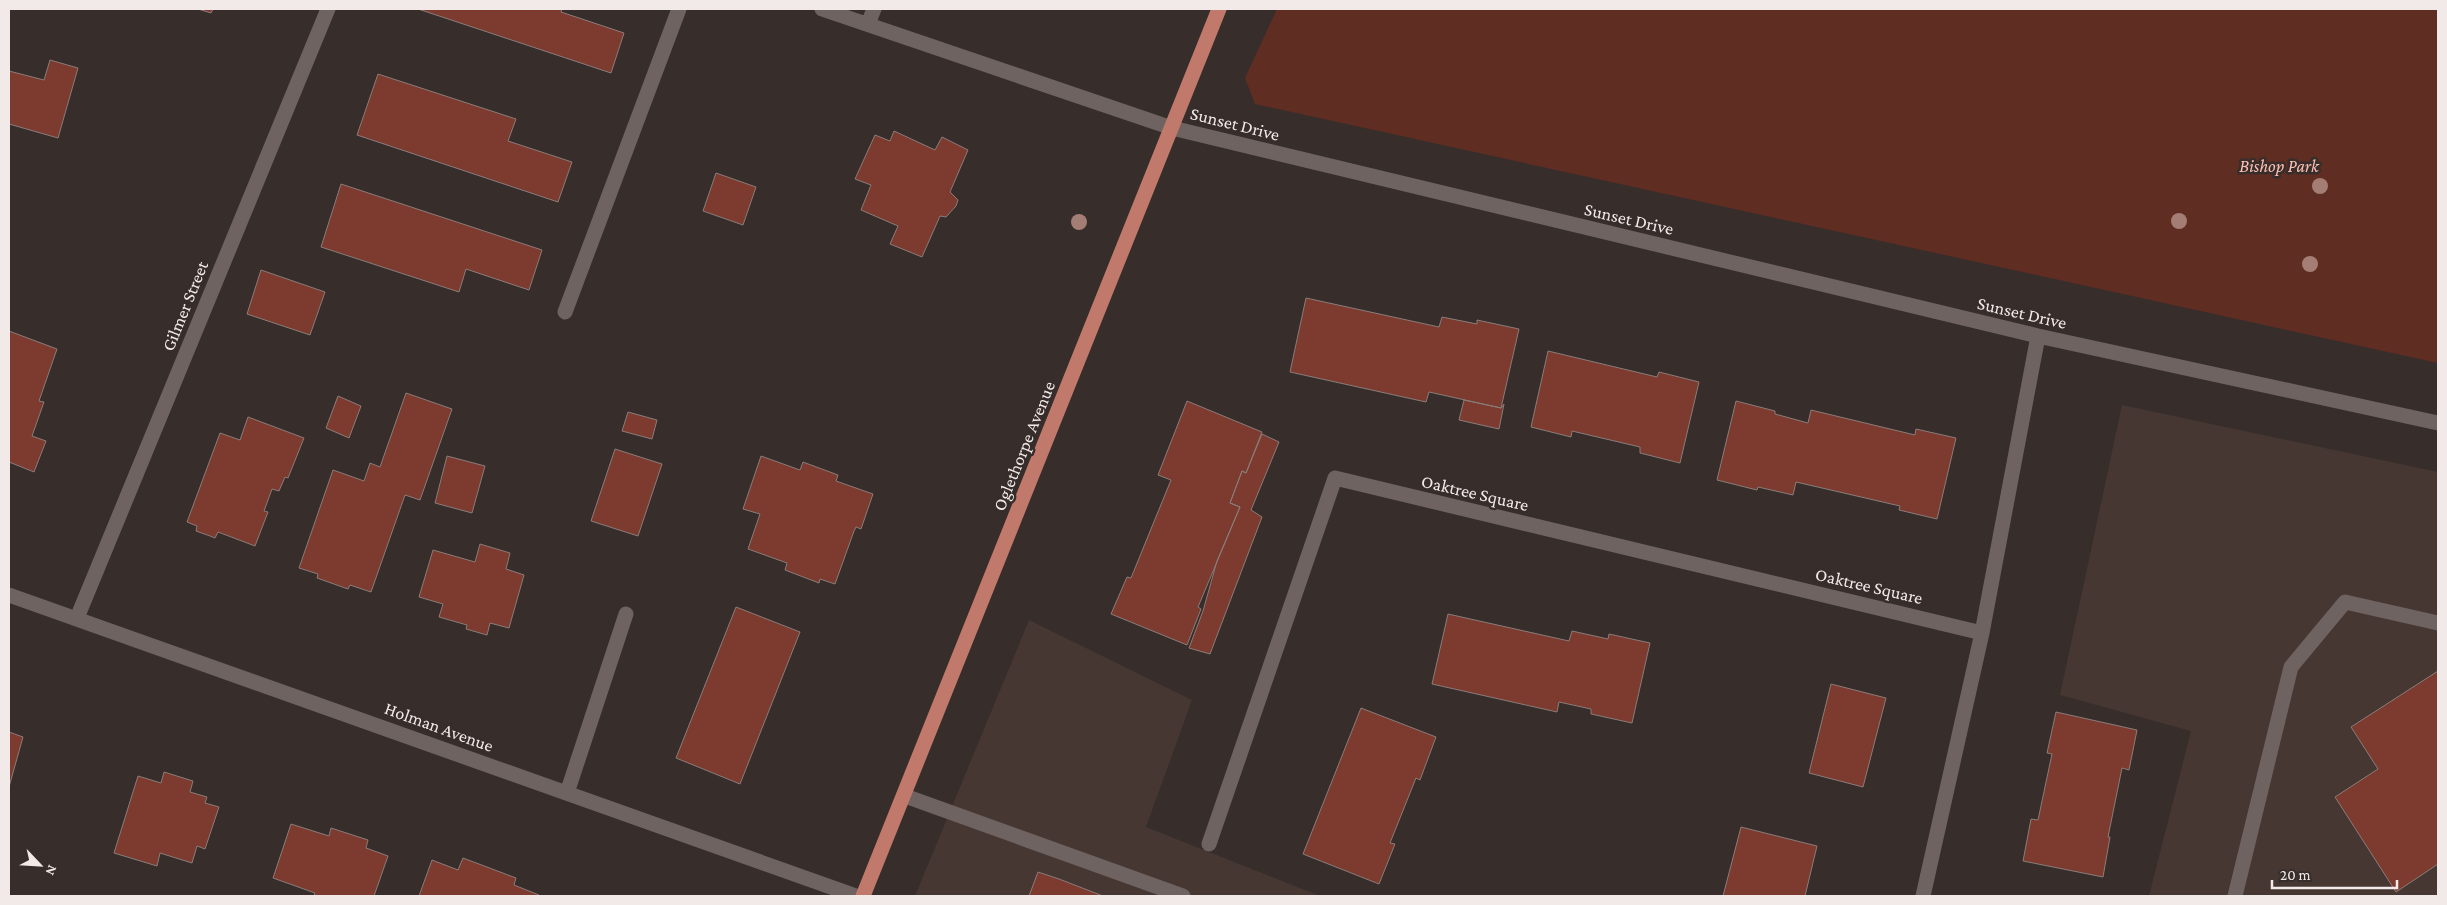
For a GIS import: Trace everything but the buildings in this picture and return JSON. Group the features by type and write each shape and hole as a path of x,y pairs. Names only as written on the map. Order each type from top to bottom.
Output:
{"main road":[{"name":"Oglethorpe Avenue","path":"863,896 1219,9"}],"street":[{"name":"Gilmer Street","path":"76,618 328,9"},
{"path":"565,312 679,9"},
{"name":"Sunset Drive","path":"822,9 1172,128 2038,336 2438,423"},
{"path":"868,24 874,9"},
{"path":"1923,896 1982,633 2038,336"},
{"name":"Oaktree Square","path":"1209,844 1335,478 1982,633"},
{"name":"Holman Avenue","path":"9,595 856,896"},
{"path":"2235,896 2291,667 2345,602 2438,623"},
{"path":"567,793 626,614"},
{"path":"904,796 1183,896"}],"shaded area":[{"path":"2122,405 2438,472 2438,896 2149,896 2191,731 2060,695"},
{"path":"1029,620 1192,700 1146,827 1320,896 915,896"}],"green space":[{"name":"Bishop Park","path":"1277,9 2438,9 2438,363 1255,104 1245,78"}]}
